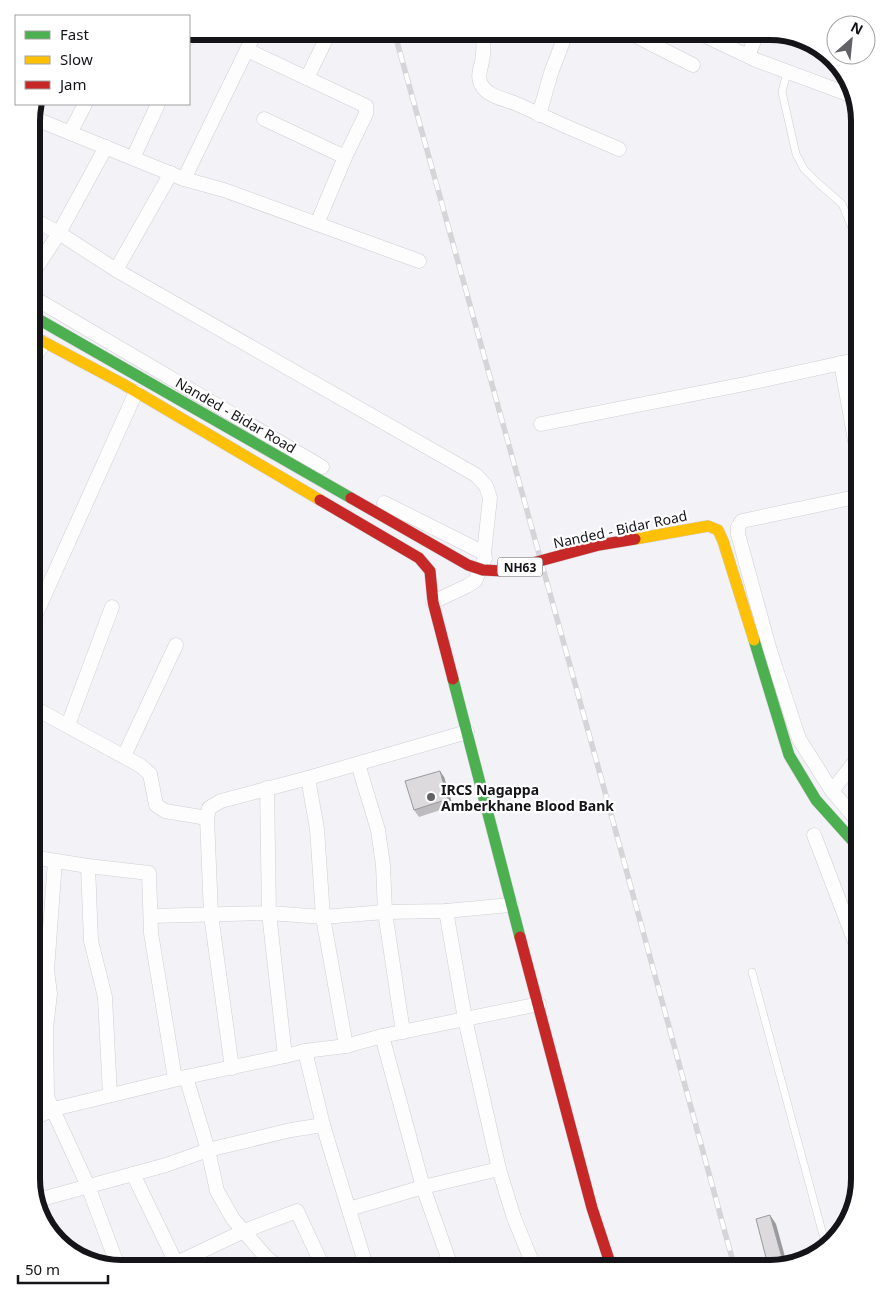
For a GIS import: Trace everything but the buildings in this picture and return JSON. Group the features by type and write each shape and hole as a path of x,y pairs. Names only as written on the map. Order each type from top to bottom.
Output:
{"main road":[{"name":"Nanded - Bidar Road","path":"40,320 357,503 468,565 483,570 503,571 599,545 708,526 718,530 726,550 789,755 816,800 851,839"},
{"path":"40,340 136,392 419,558 430,571 433,602 511,905 592,1208 609,1260"}],"street":[{"path":"116,270 177,176 252,40"},
{"path":"307,78 326,40"},
{"path":"483,40 480,83 484,89 494,96 619,149"},
{"path":"539,115 551,72 563,40"},
{"path":"644,40 693,65"},
{"path":"714,40 787,72 846,93"},
{"path":"748,56 754,40"},
{"path":"247,50 366,106 366,114 345,156 317,224"},
{"path":"70,134 84,105"},
{"path":"133,158 158,105"},
{"path":"264,119 345,156"},
{"path":"40,121 177,176 224,190 419,261"},
{"path":"40,262 59,232 106,147"},
{"path":"40,222 59,232 116,270 476,475 486,486 490,498 485,558 475,581 433,602"},
{"path":"40,301 387,504 484,553"},
{"path":"40,348 44,342"},
{"path":"541,424 851,361"},
{"path":"841,364 851,419"},
{"path":"40,605 136,392"},
{"path":"851,498 742,521 738,527 738,534 770,651 799,739 832,791 851,813"},
{"path":"68,725 112,607"},
{"path":"124,756 176,645"},
{"path":"40,711 141,766 150,774 156,805 165,811 207,818"},
{"path":"232,1068 211,915 207,818 210,808 220,801 308,778 467,732"},
{"path":"358,764 378,830 383,865 385,912 403,1032"},
{"path":"832,791 851,767"},
{"path":"308,778 317,829 323,917 346,1046"},
{"path":"267,788 270,913 285,1056"},
{"path":"814,835 851,930"},
{"path":"40,858 149,873 151,933 180,1078 208,1150 217,1191 233,1219 269,1260"},
{"path":"55,861 47,970 50,994 46,1028 47,1097 88,1186 116,1260"},
{"path":"88,866 91,941 105,997 110,1095"},
{"path":"151,916 270,913 323,917 385,912 446,911 511,905"},
{"path":"446,911 465,1019 499,1169 514,1218 531,1260"},
{"path":"40,1115 54,1109 180,1078 305,1051 346,1046 382,1036 539,1004"},
{"path":"382,1036 423,1187 449,1260"},
{"path":"305,1051 323,1125 364,1260"},
{"path":"43,1199 133,1174 208,1150 291,1130 323,1125"},
{"path":"349,1209 423,1187 499,1169"},
{"path":"133,1174 170,1260"},
{"path":"187,1260 244,1231 297,1211 320,1260"}],"lane":[{"path":"787,72 782,92 796,154 804,169 842,204 851,225"},
{"path":"752,972 824,1239"}],"railway":[{"path":"396,40 733,1260"}],"traffic: fast":[{"path":"40,320 351,498"},
{"path":"754,640 789,755 816,800 851,839"},
{"path":"453,679 520,937"}],"traffic: slow":[{"path":"40,340 123,384 320,500"},
{"path":"635,539 708,526 718,530 754,640"}],"traffic: jam":[{"path":"351,498 468,565 483,570 503,571 599,545 635,539"},
{"path":"320,500 419,558 430,571 433,602 453,679"},
{"path":"520,937 592,1208 609,1260"}],"place":[{"name":"IRCS Nagappa Amberkhane Blood Bank","path":"431,797"}]}
